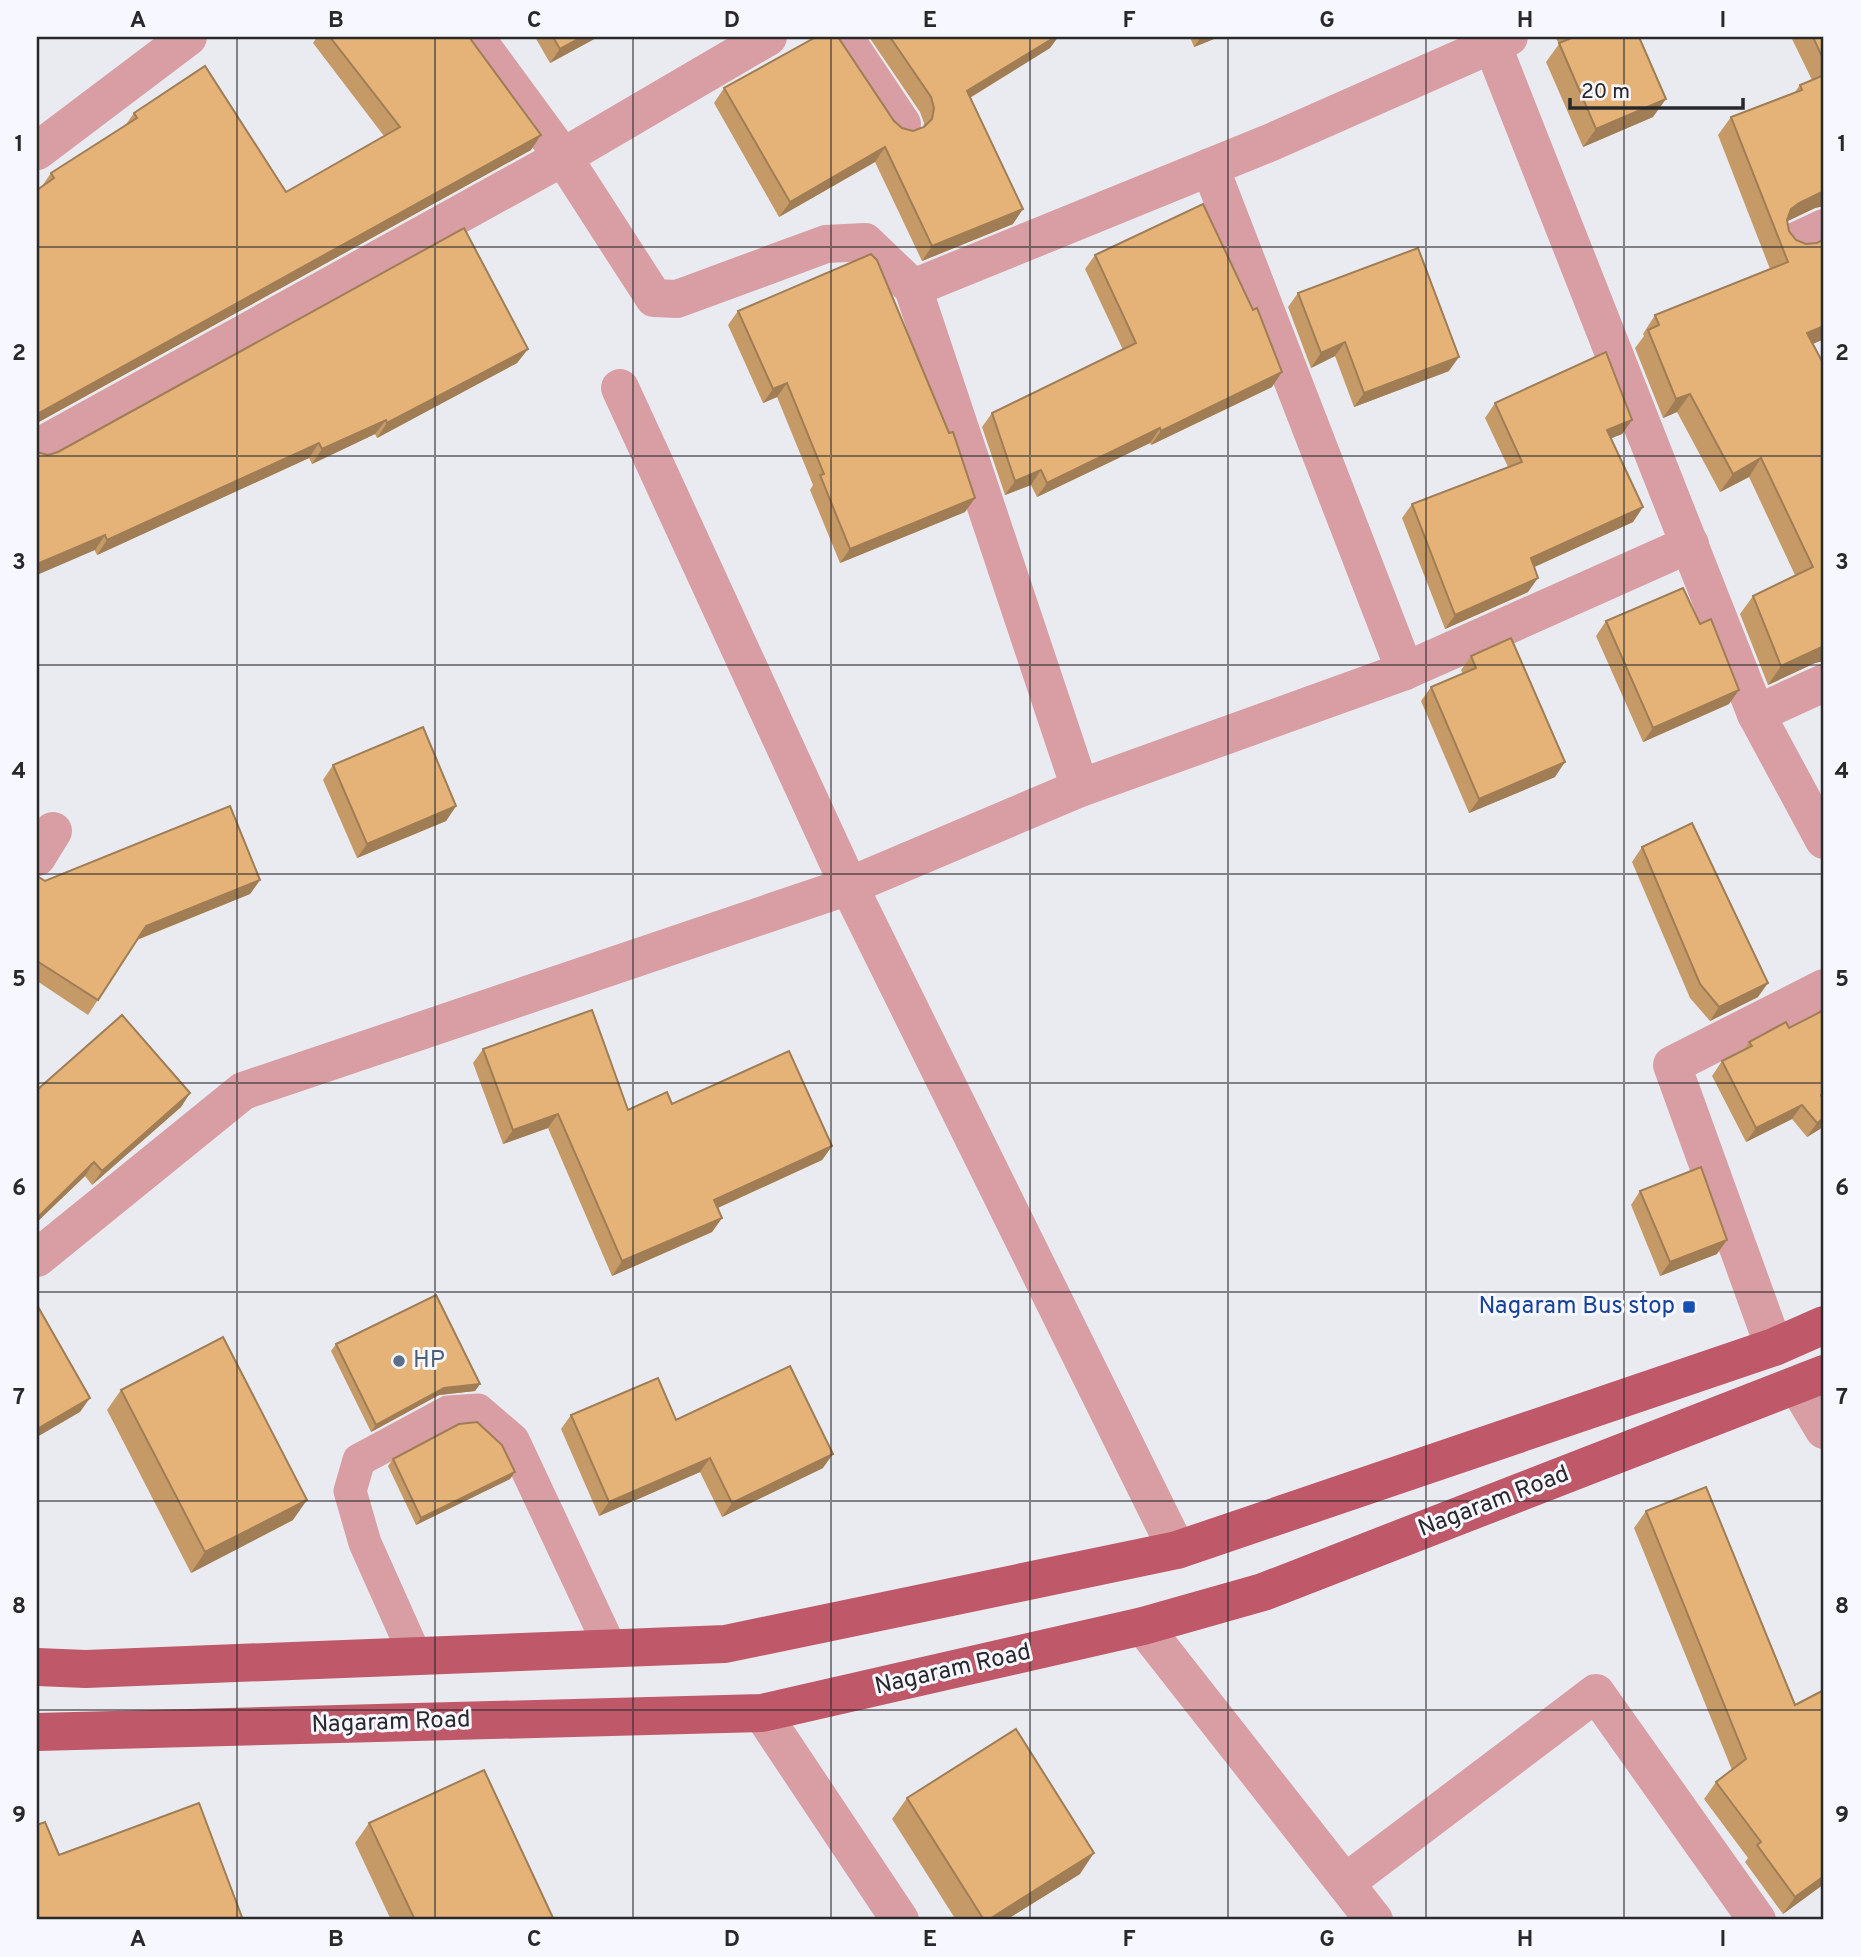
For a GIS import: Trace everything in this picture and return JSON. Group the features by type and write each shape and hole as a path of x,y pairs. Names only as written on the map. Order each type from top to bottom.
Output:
{"main road":[{"path":"37,1668 86,1669 725,1644 1177,1550 1774,1347 1824,1325"},
{"name":"Nagaram Road","path":"37,1732 762,1713 1143,1626 1263,1592 1811,1380"}],"street":[{"path":"37,151 188,37"},
{"path":"475,37 563,157 654,298 677,299 826,244 864,242 913,288 1080,788"},
{"path":"37,448 563,157 768,37"},
{"path":"844,37 902,124"},
{"path":"913,288 1210,167 1501,41 1756,714 1824,840"},
{"path":"1210,167 1405,671"},
{"path":"620,388 849,886 1177,1550"},
{"path":"37,1258 243,1091 849,886 1080,788 1405,671 1690,544"},
{"path":"1756,714 1824,683"},
{"path":"1774,1347 1672,1065 1824,988"},
{"path":"1811,1380 1824,1430"},
{"path":"1143,1626 1374,1920"},
{"path":"1345,1883 1596,1693 1757,1920"},
{"path":"762,1713 900,1920"}],"lane":[{"path":"415,1655 365,1543 350,1491 359,1460 447,1412 478,1410 513,1440 610,1647"}],"building":[{"path":"330,37 469,37 541,135 37,414 37,190 54,178 51,173 137,118 134,113 205,66 286,192 400,127"},
{"path":"553,37 582,37 560,49"},
{"path":"816,37 838,37 894,121 902,128 913,131 924,127 932,119 934,108 931,97 890,37 1055,37 967,91 1023,209 932,246 885,147 790,202 724,88"},
{"path":"1574,37 1639,37 1666,99 1596,129 1559,43"},
{"path":"1813,37 1824,37 1824,61"},
{"path":"1824,75 1824,191 1791,209 1787,220 1789,231 1796,240 1806,244 1824,239 1824,326 1807,333 1824,365 1824,646 1781,666 1753,596 1813,567 1761,458 1733,474 1690,394 1676,399 1648,330 1659,325 1655,315 1788,262 1731,117 1802,90 1800,85"},
{"path":"1203,204 1253,310 1257,308 1282,372 1047,483 1041,470 1015,481 992,413 1136,343 1095,255"},
{"path":"464,228 528,349 387,423 386,420 322,449 319,443 107,540 105,535 37,564 37,452 48,455 58,452"},
{"path":"1418,248 1459,357 1364,393 1345,342 1321,353 1298,293"},
{"path":"871,254 877,260 949,433 953,432 975,498 850,549 820,475 824,474 787,383 773,389 738,311"},
{"path":"1606,352 1632,420 1607,430 1643,507 1531,558 1538,578 1455,615 1412,504 1522,462 1495,403"},
{"path":"1683,588 1700,624 1711,619 1739,690 1653,728 1606,621"},
{"path":"1511,638 1565,762 1479,799 1431,687 1476,668 1471,656"},
{"path":"423,727 456,806 367,844 333,765"},
{"path":"230,806 260,880 146,926 98,1000 37,961 37,876 45,881"},
{"path":"1692,823 1768,983 1719,1007 1700,984 1642,847"},
{"path":"592,1010 628,1110 667,1092 672,1104 789,1051 832,1146 714,1200 722,1218 622,1261 558,1114 513,1130 483,1049"},
{"path":"1824,1010 1824,1094 1821,1095 1824,1118 1817,1123 1802,1105 1756,1128 1722,1061 1752,1046 1749,1042 1786,1022 1789,1028"},
{"path":"122,1015 190,1093 102,1171 94,1162 37,1218 37,1090"},
{"path":"1701,1167 1727,1240 1670,1262 1640,1191"},
{"path":"436,1295 480,1384 444,1388 376,1425 336,1344"},
{"path":"37,1305 90,1398 37,1429"},
{"path":"223,1337 307,1500 205,1552 121,1390"},
{"path":"790,1366 833,1454 732,1503 710,1458 609,1502 571,1415 658,1378 676,1420"},
{"path":"477,1422 502,1445 515,1472 421,1518 393,1459 459,1424"},
{"path":"1706,1487 1795,1705 1824,1690 1824,1876 1795,1897 1757,1845 1761,1842 1716,1782 1746,1759 1646,1511"},
{"path":"1016,1729 1094,1853 984,1920 907,1798"},
{"path":"484,1770 554,1920 415,1920 369,1823"},
{"path":"199,1803 243,1920 37,1920 37,1825 45,1822 59,1855"}],"place":[{"name":"Nagaram Bus stop","path":"1689,1307"},
{"name":"HP","path":"399,1361"}]}
